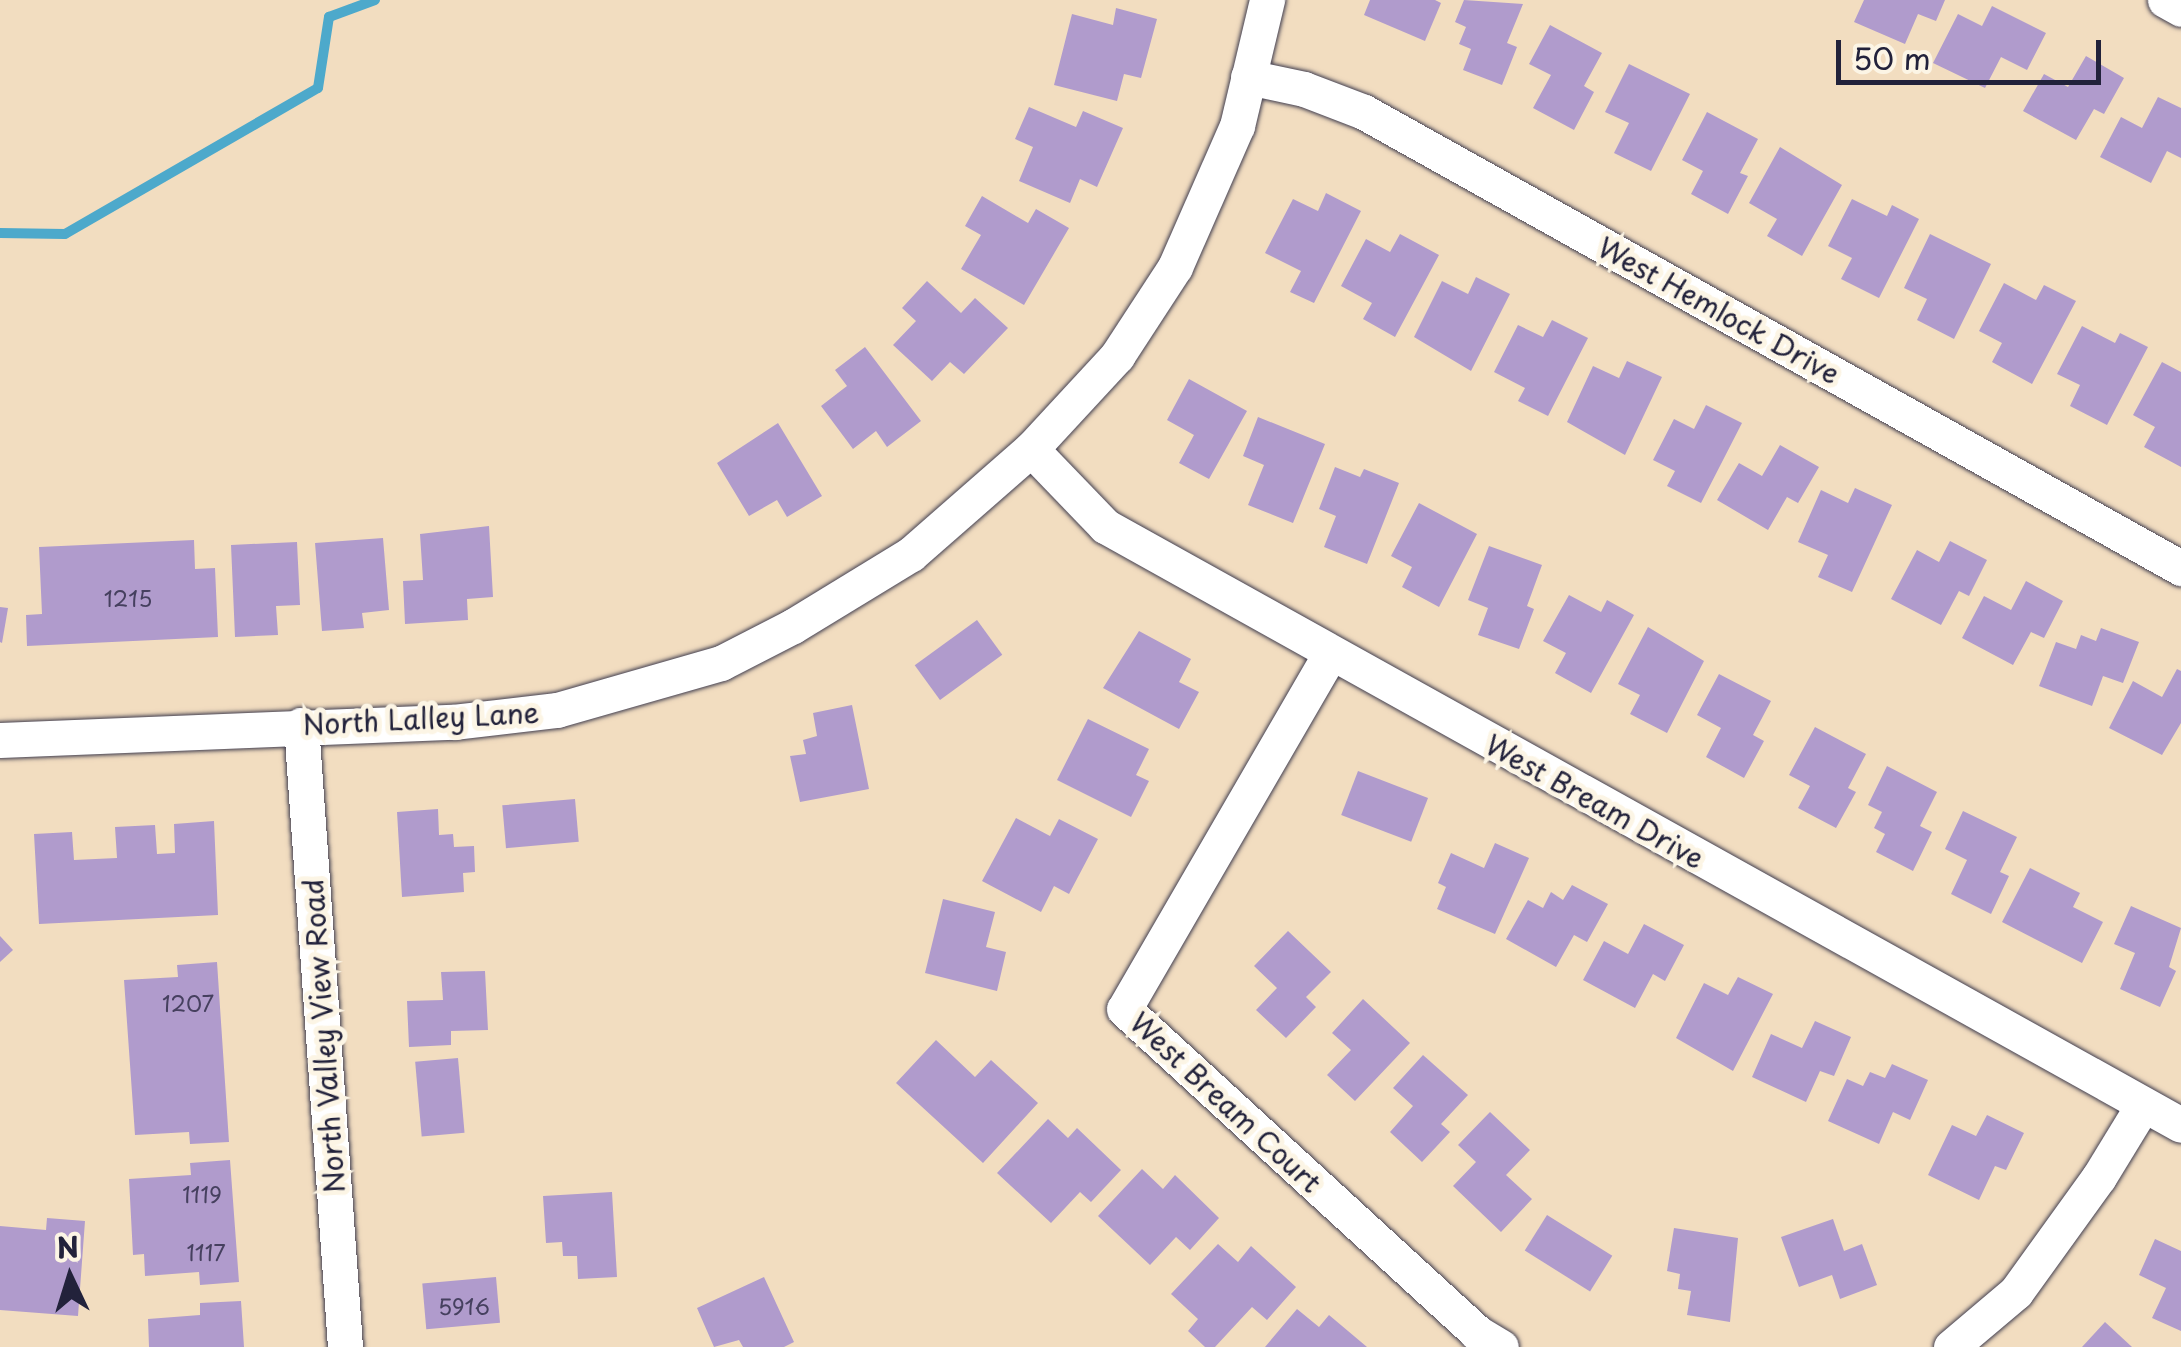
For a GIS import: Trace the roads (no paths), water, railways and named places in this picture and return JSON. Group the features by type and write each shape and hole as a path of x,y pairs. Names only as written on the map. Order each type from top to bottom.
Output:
{"street":[{"name":"North Lalley Lane","path":"0,740 62,741 301,725 453,722 557,710 721,663 794,626 911,554 1031,450 1117,356 1175,266 1237,126 1267,0"},
{"path":"2165,0 2181,9"},
{"name":"West Hemlock Drive","path":"1248,77 1304,89 1364,112 2181,568"},
{"name":"West Bream Drive","path":"1031,450 1105,526 2181,1124"},
{"name":"West Bream Court","path":"1330,654 1124,1009 1476,1332 1501,1347"},
{"name":"North Valley View Road","path":"301,725 346,1347"},
{"path":"1951,1347 2016,1292 2099,1177 2142,1105"}],"waterway":[{"path":"0,233 65,234 318,88 329,17 375,0"}]}
